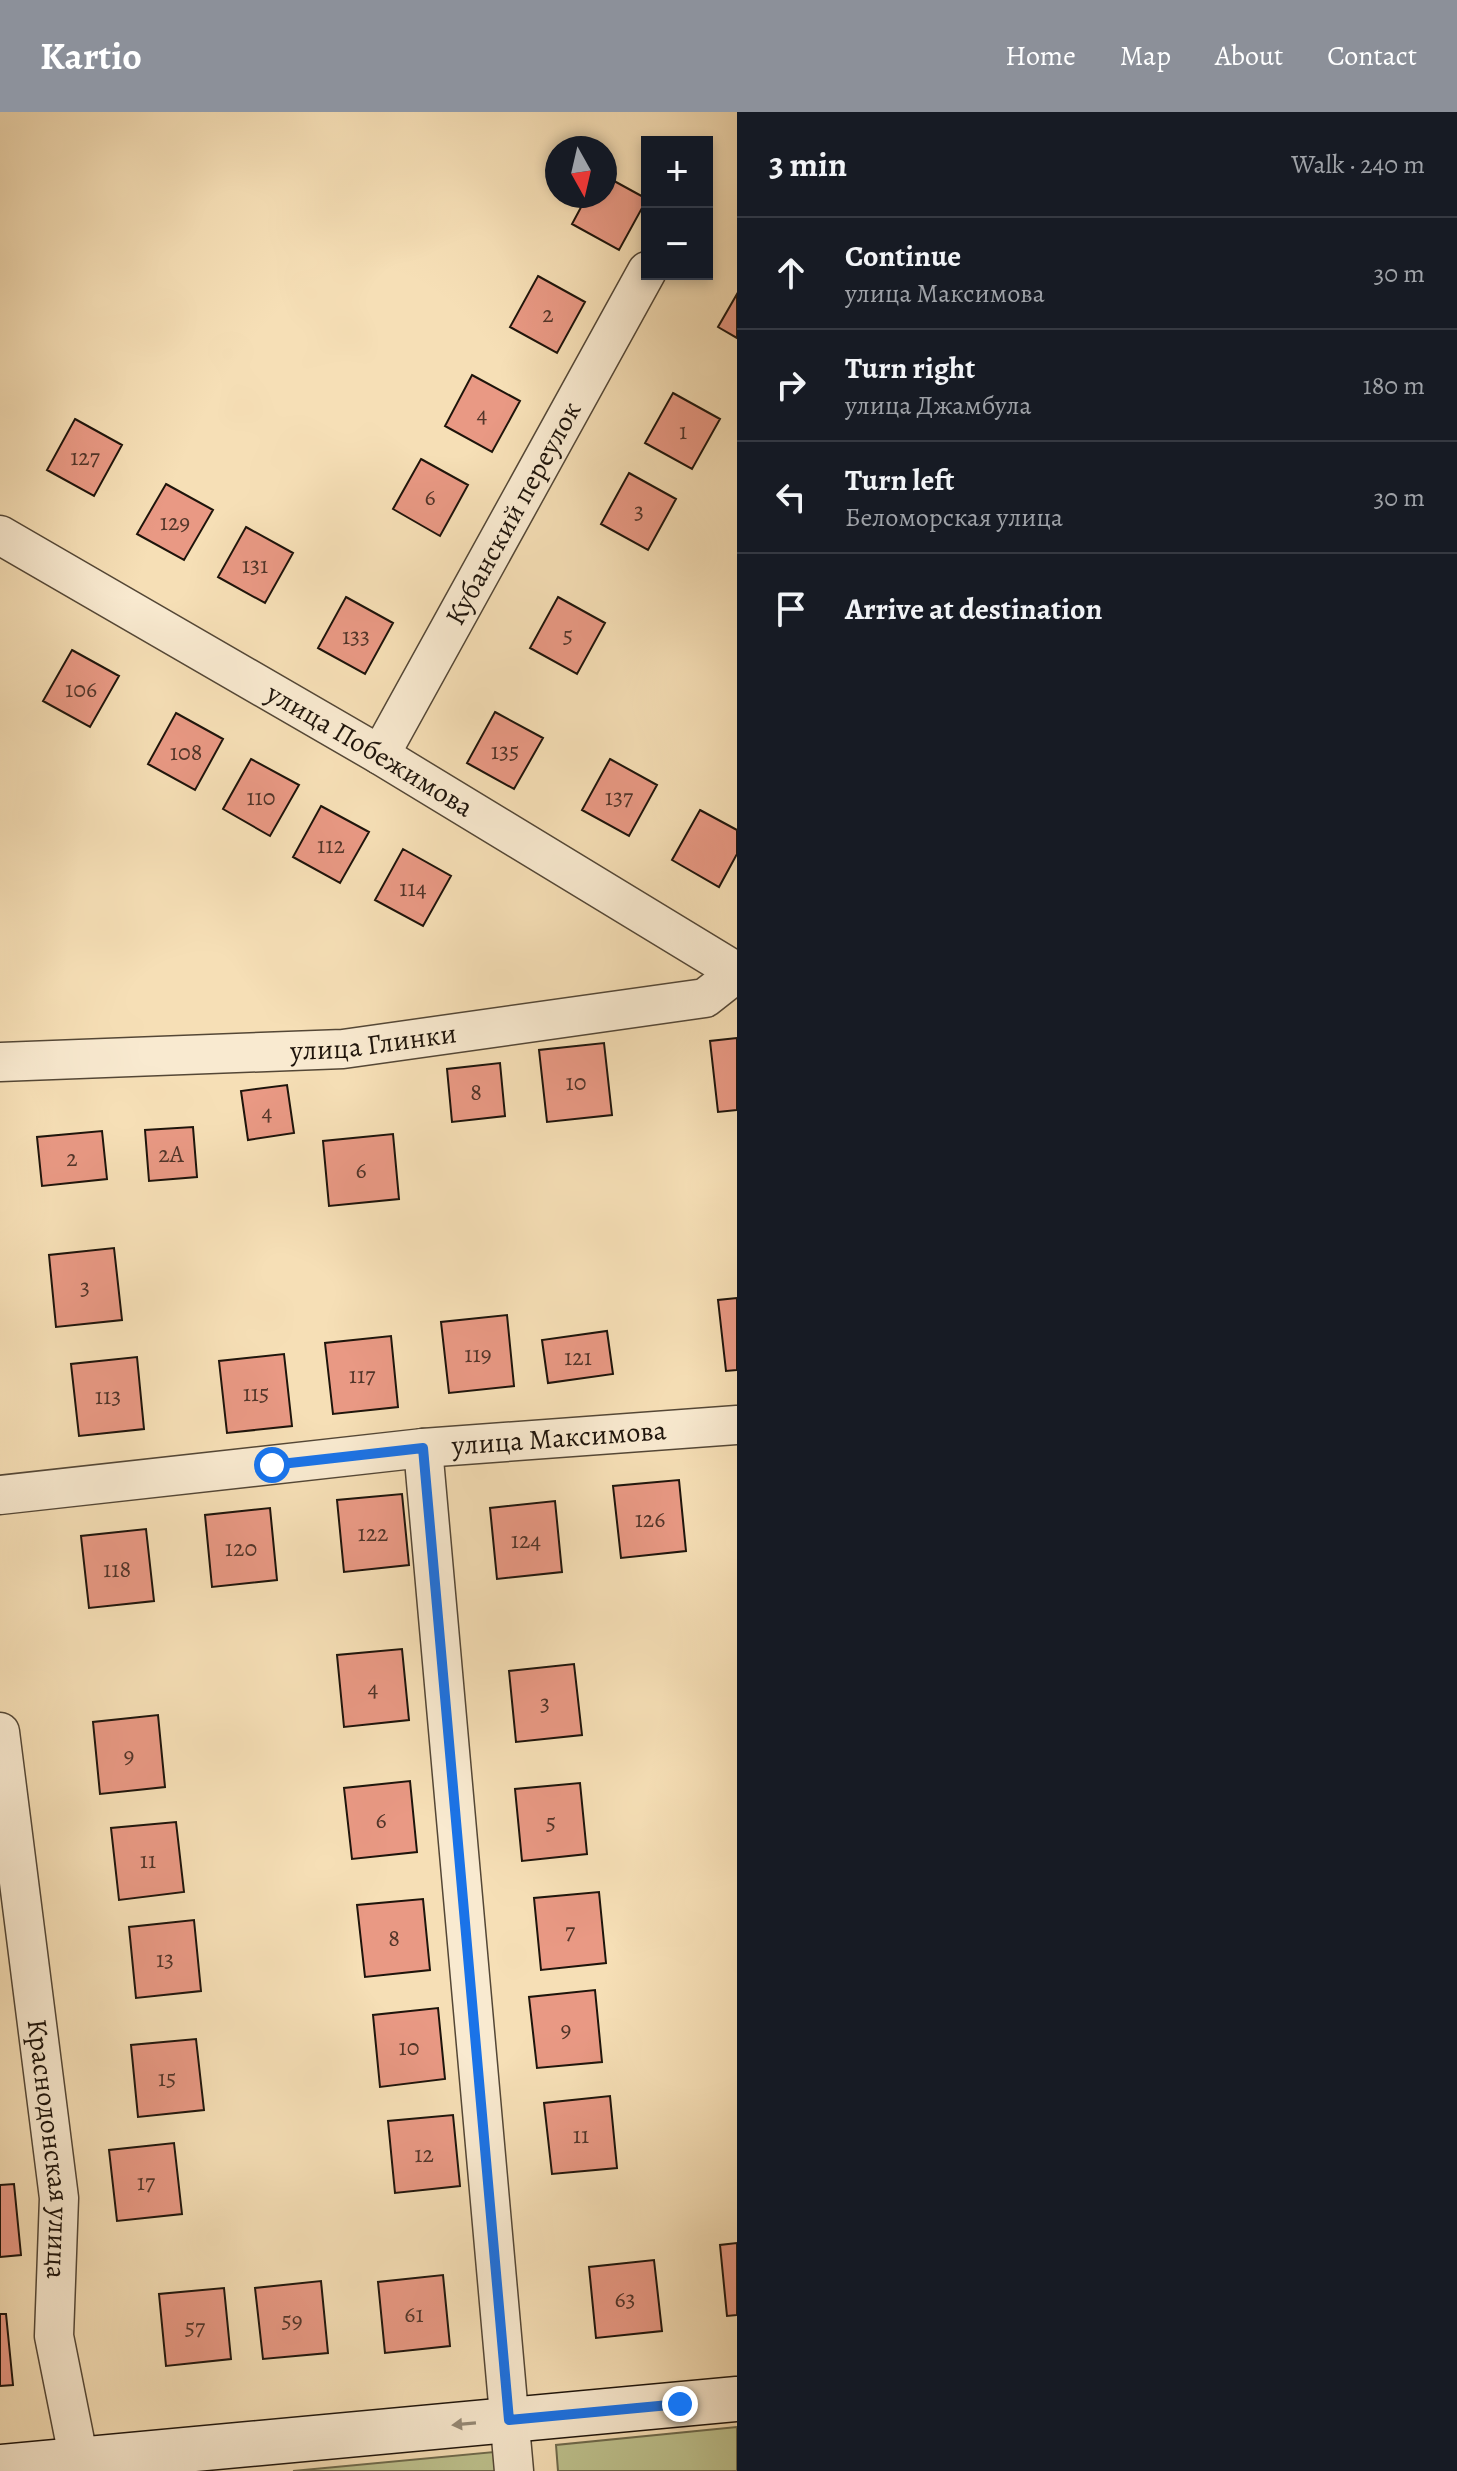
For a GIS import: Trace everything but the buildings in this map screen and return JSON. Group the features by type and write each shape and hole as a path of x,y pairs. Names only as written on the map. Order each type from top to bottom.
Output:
{"main road":[{"path":"0,2467 80,2465 737,2399"}],"street":[{"name":"Кубанский переулок","path":"380,755 642,280"},
{"name":"улица Побежимова","path":"0,535 380,755 737,972"},
{"name":"улица Глинки","path":"0,1062 343,1049 705,998 737,972"},
{"name":"улица Максимова","path":"0,1495 423,1448 737,1425"},
{"path":"423,1448 514,2471"},
{"name":"Краснодонская улица","path":"0,1732 59,2198 54,2336 80,2465"}],"green space":[{"path":"737,2427 737,2471 558,2471 556,2445"},
{"path":"494,2452 496,2471 293,2471"}],"route":[{"path":"272,1465 423,1448 509,2420 680,2404"}]}
